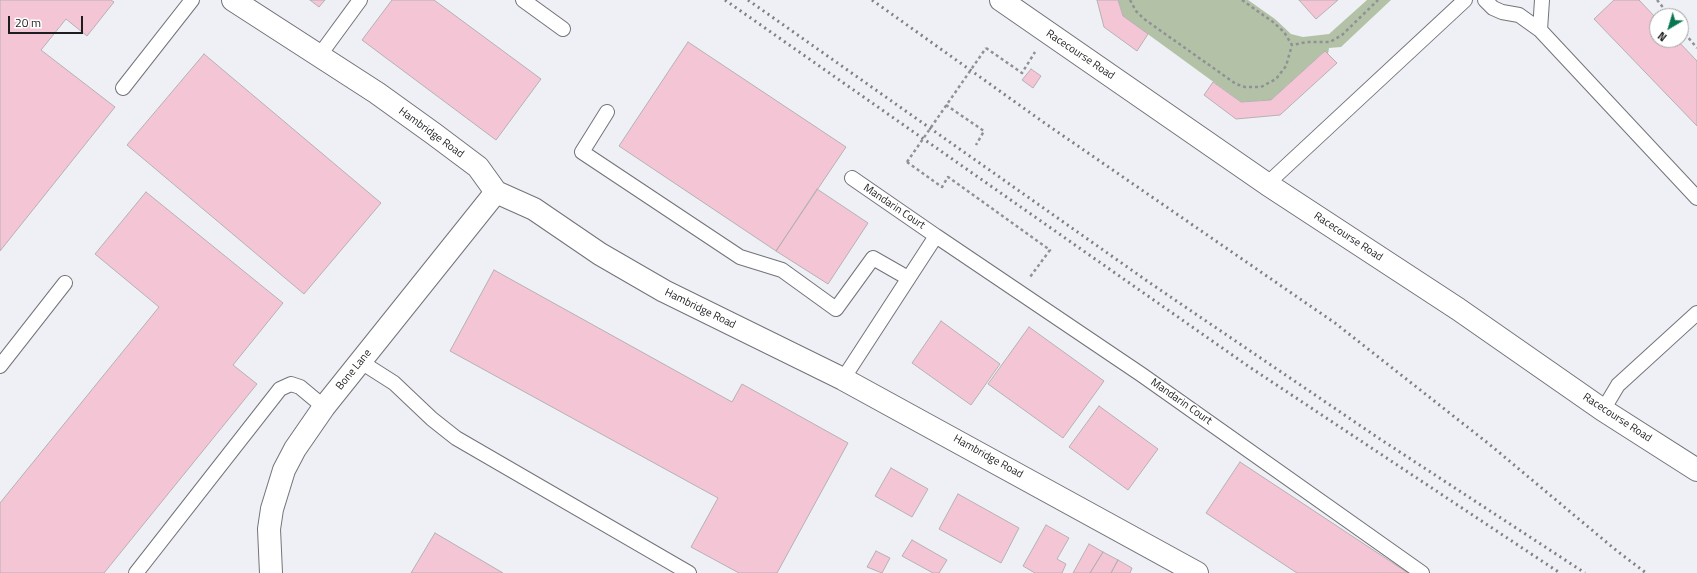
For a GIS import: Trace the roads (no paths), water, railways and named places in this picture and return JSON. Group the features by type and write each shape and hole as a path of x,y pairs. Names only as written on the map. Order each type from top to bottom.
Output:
{"street":[{"name":"Hambridge Road","path":"233,0 377,93 478,167 496,192 534,209 600,254 664,291 844,379 1197,573"},
{"name":"Racecourse Road","path":"1001,0 1267,184 1458,309 1603,410 1697,470"},
{"name":"Bone Lane","path":"271,573 270,529 272,509 284,470 295,449 324,407 496,192"}],"lane":[{"path":"122,88 192,0"},
{"path":"319,56 360,0"},
{"path":"523,0 563,29"},
{"path":"1267,184 1465,0"},
{"path":"1485,0 1493,8 1502,12 1519,15 1540,30 1697,198"},
{"path":"1540,30 1542,0"},
{"path":"607,112 582,152 740,257 782,270 836,309 872,258 908,278"},
{"name":"Mandarin Court","path":"852,178 1142,375 1422,573"},
{"name":"Mandarin Court","path":"844,379 936,236"},
{"path":"0,366 65,283"},
{"path":"1603,410 1618,385 1697,312"},
{"path":"361,362 394,383 432,419 456,438 689,573"},
{"path":"136,573 280,389 291,384 300,387 324,407"}],"railway":[{"path":"725,0 1248,366 1560,573"},
{"path":"748,0 1150,283 1380,439 1585,573"},
{"path":"872,0 1046,124 1335,323 1489,444 1617,551 1646,573"}]}
